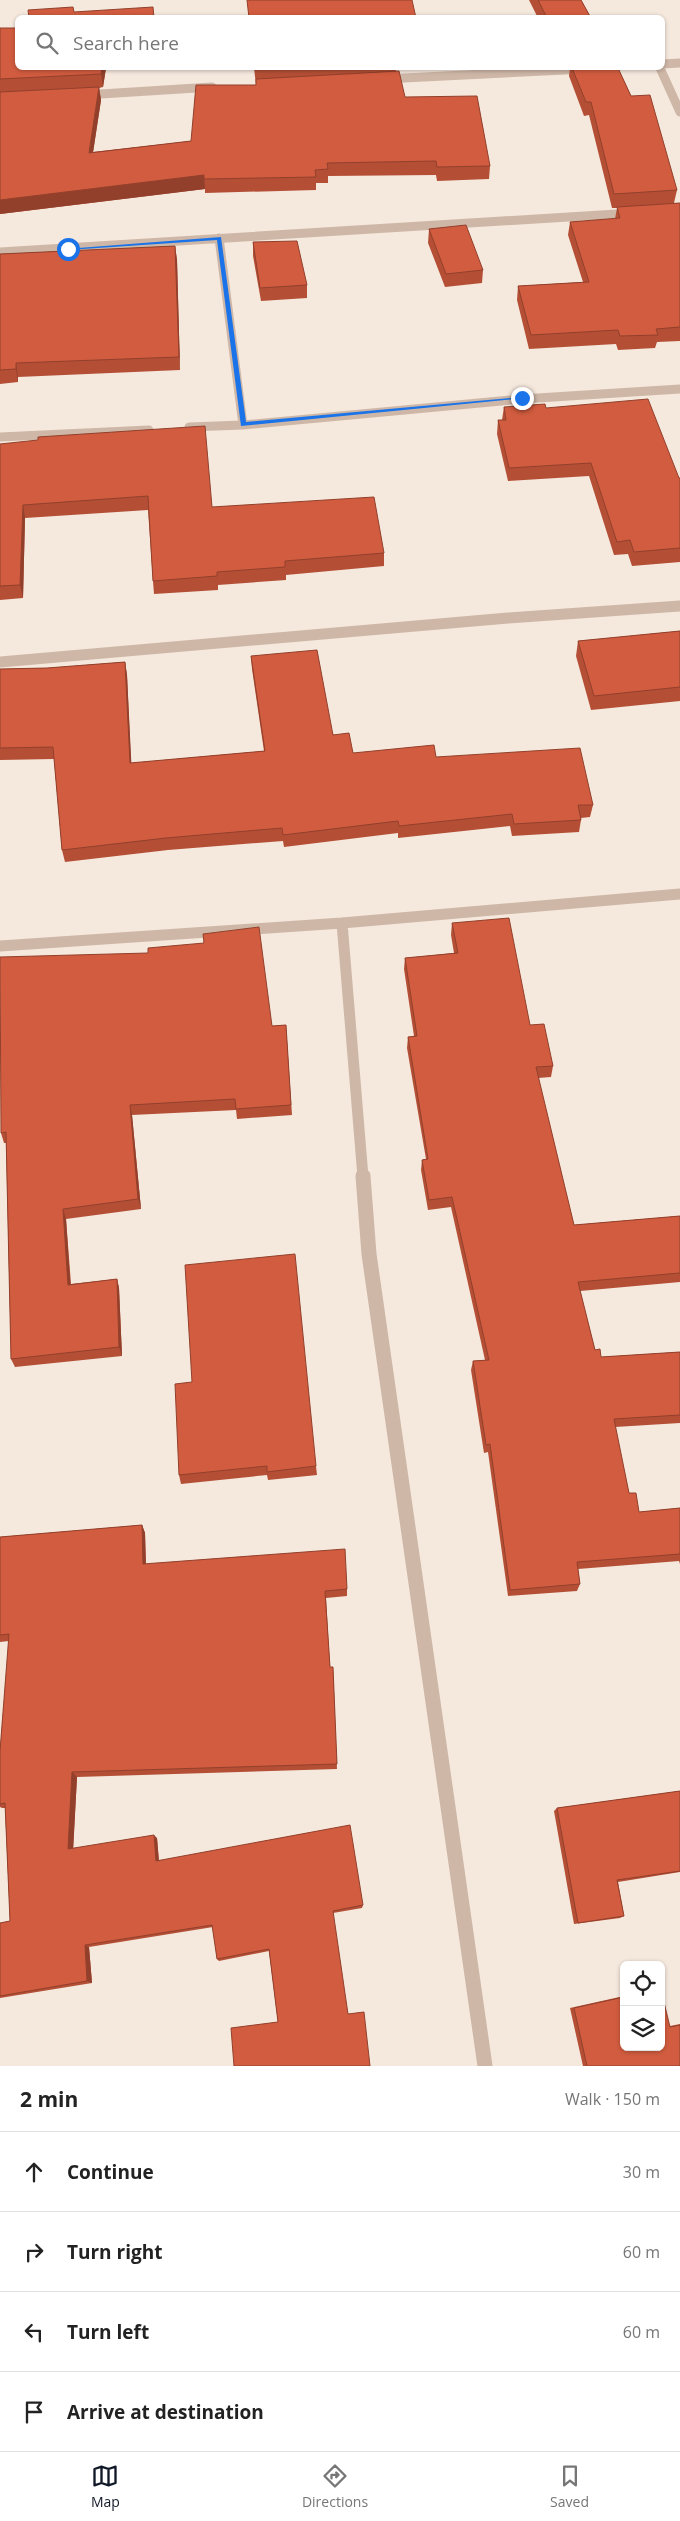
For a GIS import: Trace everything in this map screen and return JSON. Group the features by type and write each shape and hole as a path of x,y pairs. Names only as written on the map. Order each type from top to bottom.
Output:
{"street":[{"path":"665,64 680,63"},
{"path":"376,79 564,70"},
{"path":"661,70 680,112"},
{"path":"76,95 222,87"},
{"path":"0,252 641,213"},
{"path":"219,238 243,425"},
{"path":"175,428 243,425 522,398 680,389"},
{"path":"0,437 156,429"},
{"path":"0,662 508,618 680,606"},
{"path":"0,946 342,923 680,894"},
{"path":"342,923 369,1254 484,2066"}],"building":[{"path":"247,0 412,0 415,15 249,15"},
{"path":"538,0 581,0 589,15 546,15"},
{"path":"73,7 74,12 153,7 154,15 29,15 28,10"},
{"path":"0,28 15,28 15,70 102,70 101,74 0,79"},
{"path":"573,70 619,70 631,96 650,95 677,190 614,194 591,102 586,102"},
{"path":"399,71 405,97 477,96 490,166 437,167 436,161 327,163 328,169 315,170 316,177 204,179 204,175 0,200 0,92 99,87 89,153 191,141 196,85 256,85 256,79"},
{"path":"680,203 680,327 656,329 658,335 620,336 618,330 531,335 518,286 589,282 570,222 620,218 617,207"},
{"path":"466,225 483,270 446,274 429,229"},
{"path":"297,241 307,285 260,288 253,242"},
{"path":"175,246 179,357 16,363 16,369 0,370 0,254"},
{"path":"648,399 680,478 680,548 634,552 630,540 617,542 591,463 509,468 498,420 506,420 504,407 545,404 546,408"},
{"path":"205,426 212,507 374,497 384,553 285,561 285,567 217,572 217,576 153,581 148,496 23,505 20,585 0,586 0,444 38,440 38,437"},
{"path":"680,631 680,687 594,696 578,641"},
{"path":"317,650 333,735 349,733 353,753 434,745 436,757 580,748 593,805 578,805 581,820 514,824 512,814 399,826 398,821 283,835 282,828 166,838 62,850 53,747 0,748 0,669 47,668 125,662 130,763 265,751 251,656"},
{"path":"509,918 530,1025 544,1024 553,1066 536,1067 574,1225 680,1216 680,1273 578,1282 595,1350 600,1349 601,1357 680,1352 680,1415 614,1419 629,1493 636,1493 639,1512 680,1508 680,1554 577,1562 580,1584 510,1590 490,1444 486,1445 473,1361 489,1360 452,1197 429,1200 422,1160 428,1159 408,1037 417,1036 405,958 458,953 452,923"},
{"path":"259,927 272,1026 286,1025 291,1105 236,1109 235,1099 130,1105 138,1199 63,1209 68,1285 117,1279 119,1347 11,1359 6,1132 1,1133 0,957 148,953 148,948 204,943 203,934"},
{"path":"295,1254 316,1466 267,1472 267,1466 179,1475 175,1384 192,1382 185,1265"},
{"path":"142,1525 143,1564 345,1549 347,1589 325,1591 330,1667 333,1667 337,1764 72,1772 68,1849 154,1835 156,1861 350,1825 363,1905 333,1911 348,2014 364,2012 370,2066 234,2066 231,2028 278,2022 269,1949 217,1959 212,1925 85,1945 87,1981 0,1996 0,1923 10,1921 5,1803 0,1804 0,1751 9,1634 0,1635 0,1537"},
{"path":"680,1791 680,1871 617,1880 624,1916 578,1923 557,1808"},
{"path":"620,1998 620,2051 665,2051 665,2006 670,2027 680,2025 680,2066 587,2066 574,2008"}],"route":[{"path":"68,249 219,238 243,425 522,398"}]}
